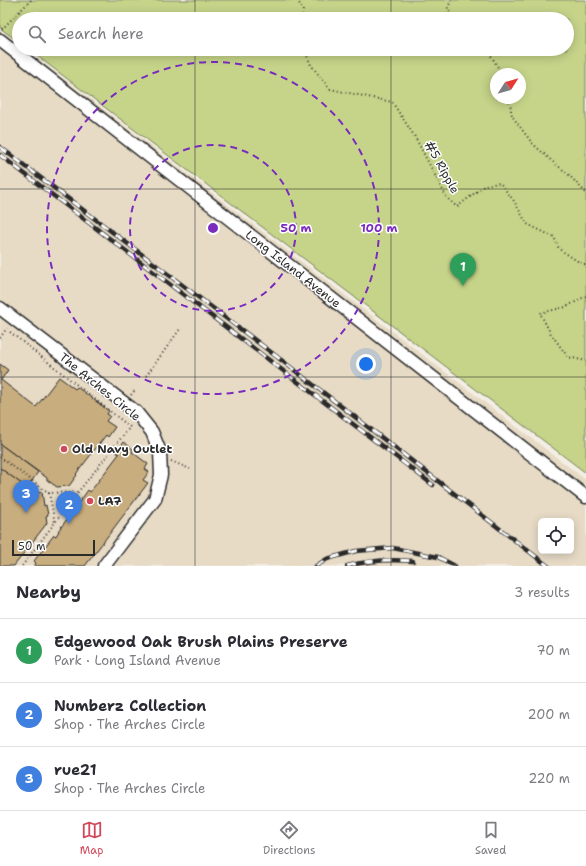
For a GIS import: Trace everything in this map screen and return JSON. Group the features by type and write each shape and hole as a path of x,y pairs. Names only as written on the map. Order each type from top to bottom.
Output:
{"street":[{"name":"Long Island Avenue","path":"0,40 12,49"},
{"name":"Long Island Avenue","path":"21,56 586,497"},
{"name":"The Arches Circle","path":"0,308 136,412 152,432 160,452 161,475 155,499 104,566"}],"path":[{"path":"19,12 31,0"},
{"path":"298,0 303,9 303,12"},
{"path":"449,12 448,8 451,0"},
{"path":"0,31 12,19"},
{"name":"#5 Ripple","path":"307,56 311,65 330,90 392,102 415,137 447,198 457,207 485,186 500,183 514,201 527,224 554,236 559,249 582,264 586,264"},
{"path":"491,56 498,68"},
{"path":"510,104 512,116 532,143 568,174 586,193"},
{"path":"586,296 566,306 540,313 551,334 568,357 586,361"},
{"path":"3,326 130,427 22,566"},
{"path":"146,376 180,329"},
{"path":"0,456 49,493 78,492"},
{"path":"49,493 55,523"}],"shaded area":[{"path":"0,30 12,39 12,56 34,56 586,480 586,566 0,566"}],"green space":[{"path":"0,0 586,0 586,473 37,56 574,56 574,12 12,12 12,37 0,28"}],"building":[{"path":"0,364 8,370 1,380 36,407 59,377 75,389 77,387 109,411 107,414 110,416 106,421 115,427 108,437 106,435 76,474 77,475 69,486 57,487 0,444"},
{"path":"124,442 134,450 132,452 148,464 145,469 149,472 143,480 148,483 85,566 34,566 36,563 34,561 54,535 56,536 68,518 66,516 76,503 78,504 88,490 90,492 119,454 116,452"},
{"path":"0,444 38,472 27,488 0,468"},
{"path":"0,468 34,493 42,492 44,506 46,505 48,515 46,516 47,523 14,566 0,566"}],"railway":[{"path":"0,147 276,356 548,566"},
{"path":"0,155 433,485"},
{"path":"316,566 327,559 356,551 393,548 438,557 455,566"},
{"path":"347,566 380,560 413,561"}],"place":[{"name":"Edgewood Oak Brush Plains Preserve","path":"463,286"},
{"name":"Old Navy Outlet","path":"64,449"},
{"name":"LA7","path":"90,501"},
{"name":"rue21","path":"26,513"},
{"name":"Numberz Collection","path":"69,524"}]}
